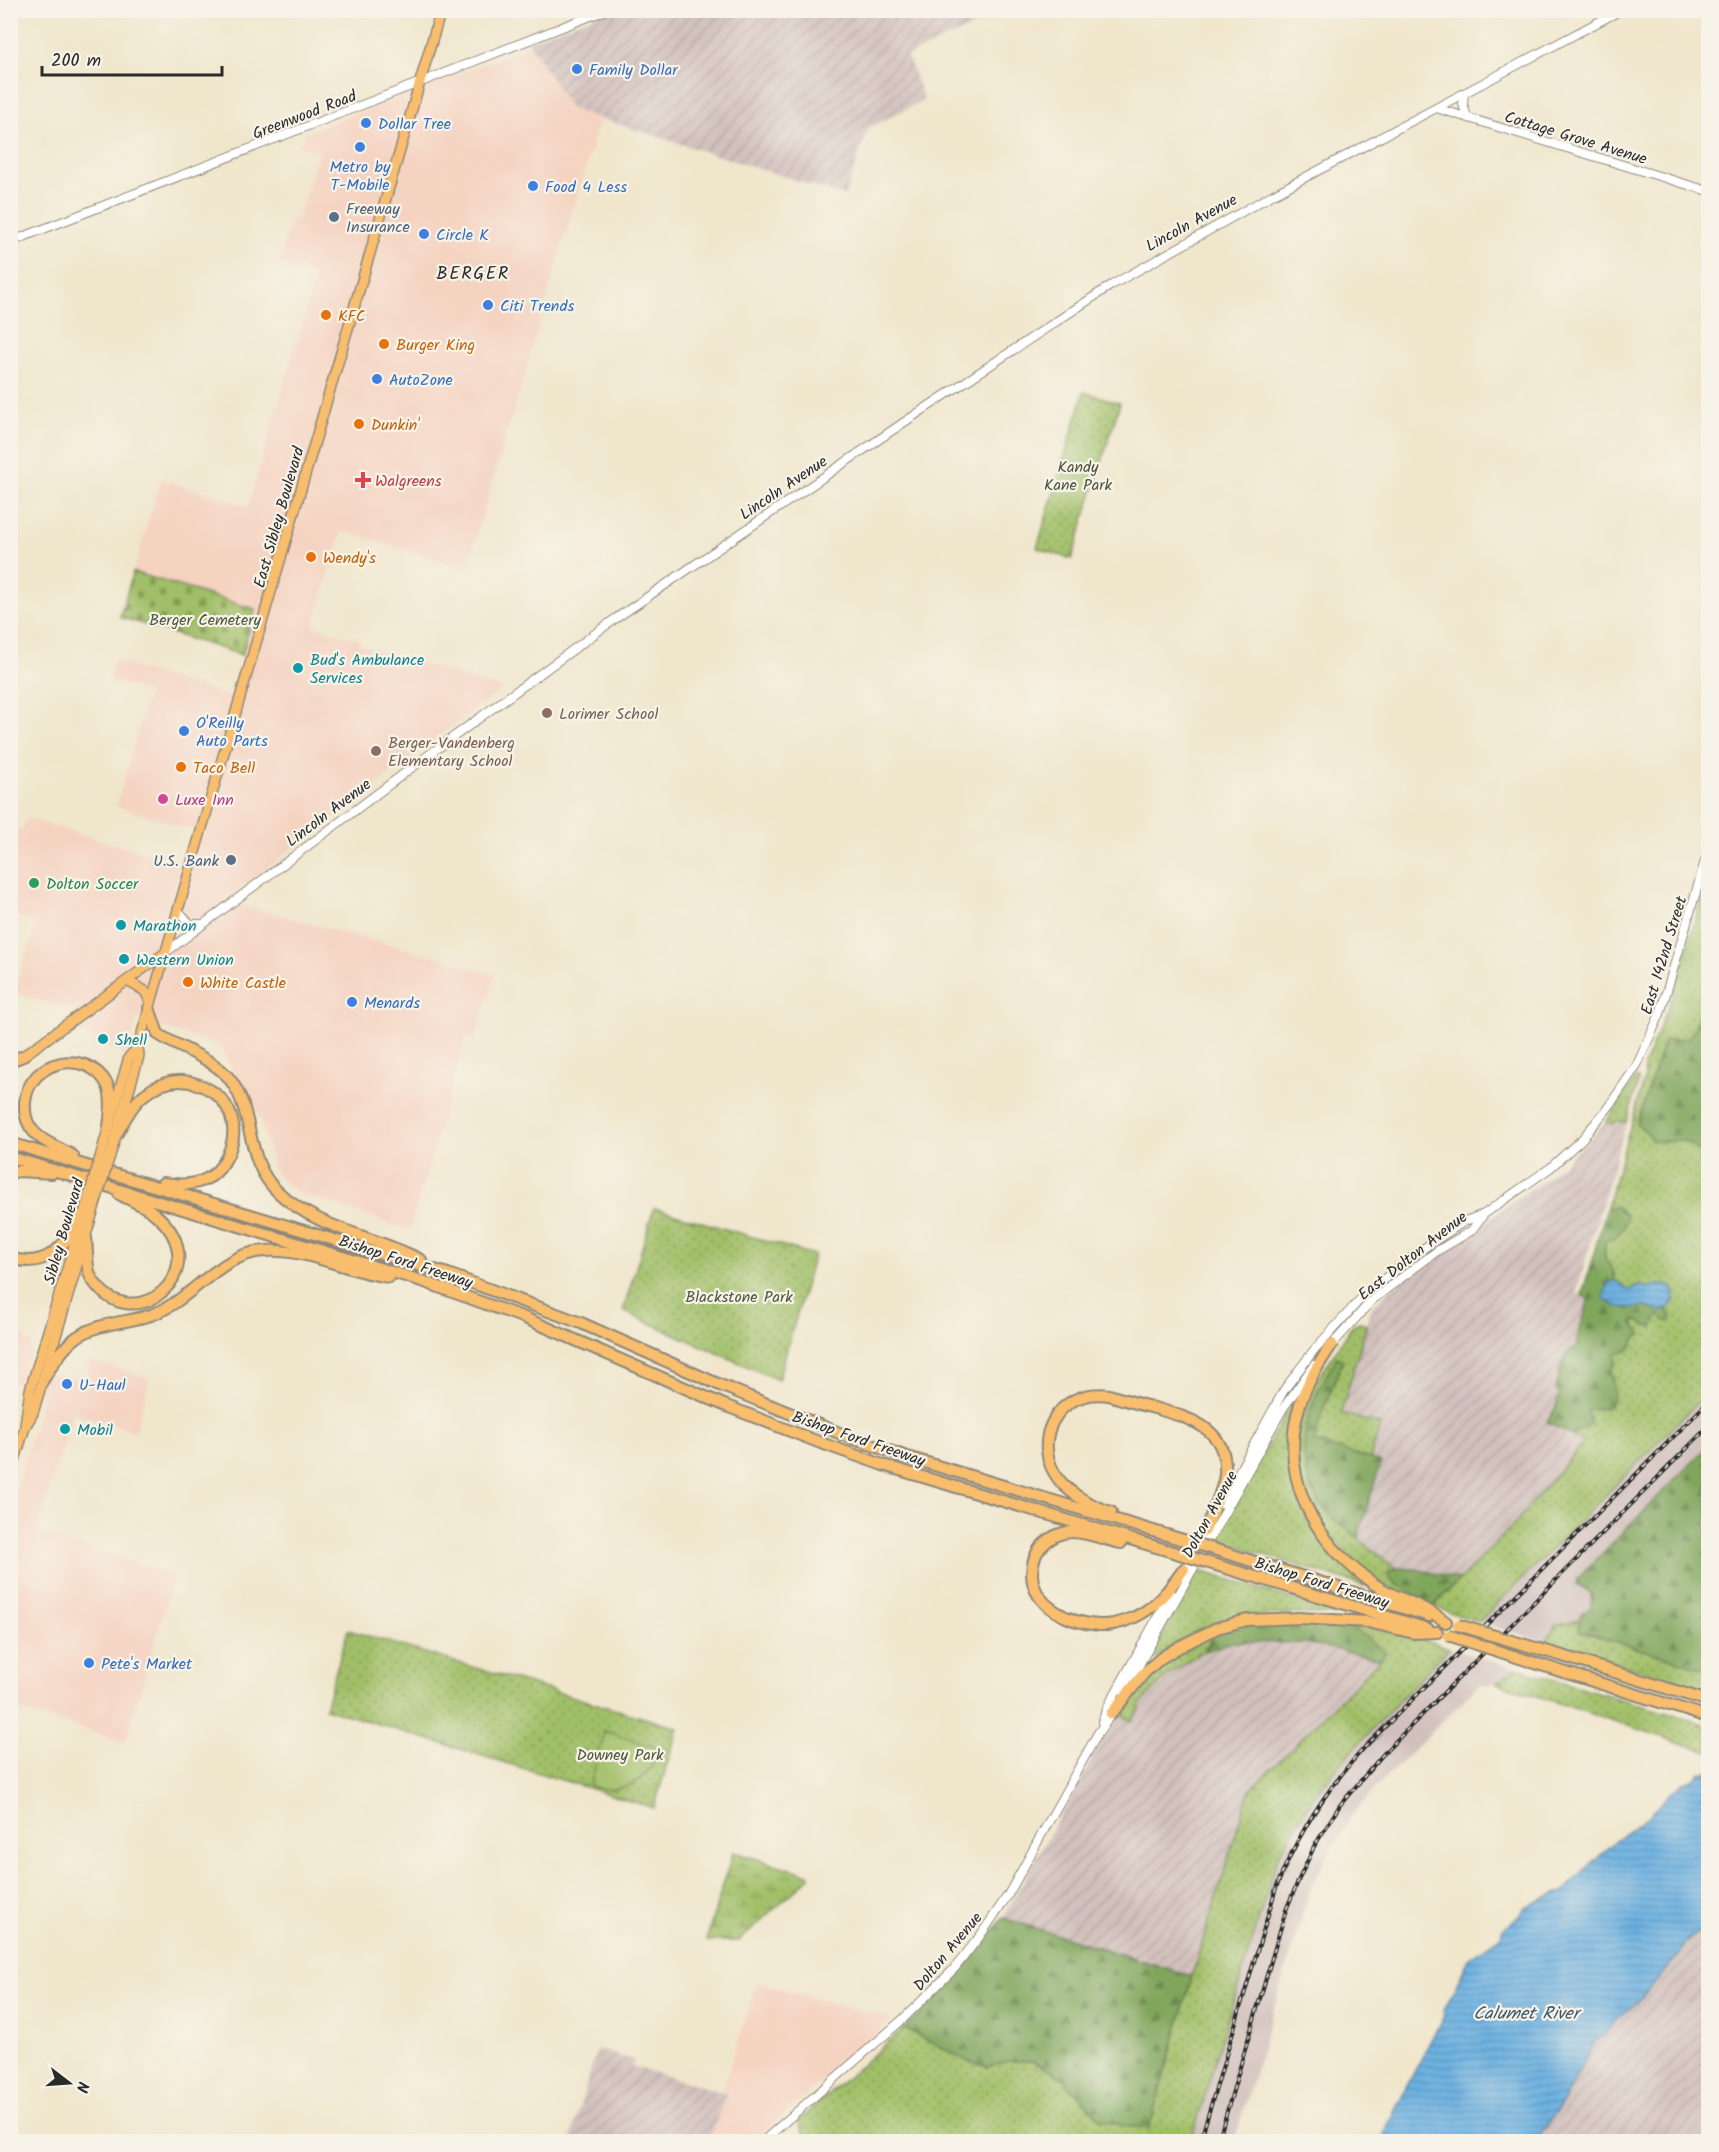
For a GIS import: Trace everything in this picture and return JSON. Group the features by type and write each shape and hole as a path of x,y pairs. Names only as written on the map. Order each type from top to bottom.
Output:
{"highway":[{"path":"150,1005 153,1024 158,1034 216,1066 238,1091 258,1164 276,1191 302,1211 322,1221 412,1256 448,1274"},
{"path":"10,1061 23,1056"},
{"path":"88,1166 68,1153 49,1145 31,1130 24,1110 28,1087 36,1075 46,1067 70,1061 91,1069 108,1086 111,1101 109,1126"},
{"path":"116,1135 130,1111 144,1095 174,1080 204,1086 218,1095 226,1105 234,1132 232,1145 213,1175 206,1180 185,1185 141,1182"},
{"name":"Bishop Ford Freeway","path":"10,1143 448,1274 581,1323 720,1385 854,1439 904,1456 1708,1701"},
{"name":"Bishop Ford Freeway","path":"10,1157 422,1281 525,1318 724,1405 883,1465 1168,1550 1708,1717"},
{"path":"10,1173 19,1171 63,1172"},
{"path":"86,1238 90,1276 100,1289 113,1298 128,1303 154,1299 172,1282 177,1269 178,1255 174,1239 167,1227 156,1214 106,1185"},
{"path":"10,1258 18,1261 36,1261 50,1256 65,1243 83,1215"},
{"path":"43,1380 55,1360 77,1338 105,1324 152,1315 234,1259 247,1254 262,1251 293,1251 383,1276 422,1281"},
{"path":"1332,1344 1318,1364 1300,1403 1296,1422 1293,1446 1295,1466 1306,1507 1326,1541 1361,1575 1395,1596 1431,1610 1446,1622"},
{"path":"1167,1536 1088,1503 1060,1480 1049,1460 1046,1440 1062,1408 1077,1398 1101,1394 1187,1418 1210,1432 1223,1452 1225,1474 1205,1531"},
{"path":"1168,1550 1141,1547 1073,1532 1059,1534 1046,1541 1036,1553 1032,1566 1032,1581 1036,1593 1044,1604 1062,1615 1082,1622 1101,1625 1124,1621 1146,1611 1160,1599 1184,1569"},
{"path":"1111,1714 1145,1672 1161,1658 1217,1628 1247,1620 1299,1618 1368,1622 1414,1633 1442,1634"}],"main road":[{"name":"East Sibley Boulevard","path":"91,1204 107,1148 116,1135 165,953 441,10"},
{"name":"Lincoln Avenue","path":"23,1056 165,953"},
{"path":"127,981 145,991 150,1005"},
{"path":"107,1148 109,1126 129,1057 138,1047"},
{"name":"Sibley Boulevard","path":"10,1476 25,1427 30,1390 83,1215 91,1204"},
{"name":"Sibley Boulevard","path":"25,1427 33,1413 86,1238 91,1204"}],"street":[{"name":"Greenwood Road","path":"10,242 606,10"},
{"name":"Lincoln Avenue","path":"165,953 615,619 1002,357 1129,274 1272,195 1621,10"},
{"path":"1464,94 1463,104 1467,117"},
{"name":"Cottage Grove Avenue","path":"1436,108 1708,191"},
{"name":"East 142nd Street","path":"1637,1065 1660,1014 1708,851"},
{"path":"178,910 190,924 206,922"},
{"name":"Lincoln Avenue","path":"10,1066 23,1056"},
{"name":"East Dolton Avenue","path":"1353,1315 1437,1251 1470,1231 1484,1214 1533,1181 1570,1151 1607,1109 1637,1065"},
{"name":"Dolton Avenue","path":"762,2142 902,2020 954,1969 980,1936 1008,1895 1282,1410 1305,1376 1353,1315"},
{"name":"Dolton Avenue","path":"1098,1733 1107,1708 1284,1390 1314,1350 1353,1315"}],"shaded area":[{"path":"607,11 1007,11 907,56 924,100 868,128 845,196 571,109 528,41"},
{"path":"531,46 571,109 600,118 467,568 342,531 313,626 359,640 359,644 502,689 224,901 445,959 495,975 475,1040 466,1038 410,1230 296,1192 275,1174 260,1118 219,1046 137,1019 126,1057 76,1028 75,1010 13,993 37,924 11,914 11,827 21,830 27,818 184,865 193,830 116,806 149,692 109,680 114,661 234,698 246,657 242,655 255,609 133,572 161,479 248,506 316,275 279,264 291,219 297,220 319,152 299,146 303,134"},
{"path":"1616,1120 1626,1123 1576,1293 1586,1296 1588,1304 1579,1327 1577,1347 1555,1409 1550,1416 1551,1425 1584,1441 1514,1524 1459,1579 1415,1569 1395,1568 1358,1537 1381,1463 1370,1459 1380,1425 1341,1413 1371,1308 1388,1291 1548,1177 1589,1141 1606,1122 1613,1124"},
{"path":"10,1322 31,1343 31,1369 86,1381 90,1361 150,1378 135,1431 73,1412 37,1532 174,1576 125,1742 11,1707 11,1488 16,1489 44,1392 11,1382"},
{"path":"1708,1392 1708,1446 1579,1578 1591,1593 1592,1606 1589,1611 1582,1613 1579,1620 1564,1624 1550,1632 1545,1642 1479,1622"},
{"path":"1233,1642 1306,1643 1380,1659 1249,1791 1192,1976 1003,1918 1118,1712 1138,1708 1167,1676 1199,1653"},
{"path":"1449,1648 1516,1668 1497,1683 1479,1685 1381,1782 1352,1815 1312,1883 1234,2141 1191,2142 1278,1856 1315,1794 1349,1754"},
{"path":"1708,1926 1708,2141 1536,2142 1560,2106 1595,2042 1649,1990 1682,1951 1689,1939"},
{"path":"757,1983 893,2019 753,2141 717,2142 710,2140 726,2093 722,2091"},
{"path":"597,2049 634,2060 631,2066 726,2093 710,2139 717,2141 570,2141"}],"green space":[{"name":"Kandy Kane Park","path":"1084,392 1120,403 1072,559 1037,548"},
{"name":"Berger Cemetery","path":"133,572 255,609 242,655 120,617"},
{"path":"1708,877 1708,1008 1699,1016 1691,1035 1685,1039 1664,1042 1637,1124 1661,1142 1682,1141 1701,1153 1702,1183 1708,1194 1708,1392 1479,1622 1433,1607 1514,1524 1584,1442 1572,1436 1590,1424 1587,1411 1590,1408 1598,1410 1613,1397 1613,1378 1610,1371 1616,1361 1615,1356 1617,1352 1621,1353 1631,1348 1635,1338 1641,1334 1632,1323 1636,1320 1645,1326 1658,1315 1662,1316 1675,1300 1674,1290 1666,1286 1659,1285 1649,1288 1635,1286 1631,1290 1626,1290 1620,1283 1614,1281 1615,1276 1605,1259 1605,1242 1621,1230 1626,1219 1625,1213 1609,1207 1606,1210 1645,1077 1644,1065 1674,993"},
{"path":"1708,1008 1708,1194 1702,1183 1701,1152 1687,1142 1652,1141 1648,1133 1637,1124 1664,1042 1685,1039 1691,1035 1699,1016"},
{"path":"1636,1077 1639,1081 1626,1123 1617,1120 1613,1124 1606,1122"},
{"path":"1616,1206 1627,1216 1624,1228 1613,1240 1609,1239 1605,1242 1605,1259 1614,1274 1614,1281 1608,1283 1611,1304 1626,1308 1644,1306 1661,1312 1667,1310 1672,1316 1670,1321 1665,1321 1658,1315 1653,1327 1645,1326 1636,1320 1632,1323 1642,1335 1635,1338 1631,1348 1615,1356 1616,1361 1611,1369 1613,1401 1608,1407 1587,1411 1591,1424 1572,1436 1547,1422 1560,1394 1556,1389 1564,1358 1577,1346 1588,1299 1582,1295 1606,1210"},
{"name":"Blackstone Park","path":"654,1208 814,1255 778,1380 623,1311"},
{"path":"1360,1322 1367,1324 1341,1413 1380,1425 1370,1459 1314,1442 1337,1357 1313,1402 1305,1430 1304,1458 1320,1504 1339,1523 1395,1568 1388,1574 1395,1583 1432,1606 1389,1588 1361,1568 1344,1552 1314,1514 1301,1486 1298,1448 1300,1424 1307,1401 1318,1378 1352,1325"},
{"path":"1337,1357 1343,1360 1324,1408 1314,1442 1381,1462 1358,1537 1333,1518 1320,1504 1313,1493 1304,1454 1306,1427 1313,1402"},
{"path":"1301,1387 1293,1483 1304,1513 1319,1537 1366,1583 1364,1586 1214,1539"},
{"path":"1708,1446 1708,1670 1580,1631 1579,1620 1582,1613 1591,1606 1591,1593 1577,1585 1578,1578"},
{"path":"1395,1568 1415,1569 1459,1579 1433,1607 1395,1583 1387,1574"},
{"path":"1197,1570 1338,1612 1337,1615 1255,1616 1223,1622 1192,1634 1152,1661 1150,1660"},
{"path":"1579,1620 1580,1631 1708,1670 1708,1691 1545,1642 1556,1626"},
{"path":"1273,1622 1349,1624 1386,1653 1380,1659 1306,1643 1233,1642 1205,1651 1215,1633 1252,1624"},
{"path":"1349,1624 1415,1636 1449,1648 1349,1754 1315,1794 1278,1856 1191,2141 808,2141 798,2121 904,2028 988,2067 1008,2061 1032,2061 1063,2078 1100,2119 1149,2129 1192,1976 1249,1791 1386,1653"},
{"name":"Downey Park","path":"348,1630 678,1728 654,1808 325,1708"},
{"path":"1215,1633 1204,1651 1167,1676 1138,1707 1140,1709 1132,1721 1120,1715 1118,1712 1121,1707 1124,1707 1144,1682 1164,1663"},
{"path":"1516,1668 1708,1725 1708,1752 1497,1683"},
{"path":"605,1731 660,1749 649,1770 642,1777 624,1787 602,1789 590,1786"},
{"path":"733,1852 809,1874 810,1877 739,1941 706,1941"},
{"path":"1003,1918 1192,1976 1149,2129 1100,2119 1063,2078 1032,2061 1009,2061 988,2067 969,2062 904,2028 957,1976"}],"water":[{"path":"1614,1281 1631,1290 1638,1285 1649,1288 1658,1285 1669,1287 1674,1290 1673,1301 1661,1312 1644,1306 1618,1307 1606,1301 1604,1295 1608,1283"},
{"name":"Calumet River","path":"1708,1771 1708,1926 1689,1939 1682,1951 1637,2003 1617,2019 1595,2042 1560,2106 1536,2141 1381,2141 1443,2017 1444,2010 1469,1959 1501,1936 1502,1931 1525,1907 1556,1893 1562,1893 1617,1839 1648,1817 1668,1795 1683,1783 1696,1777 1698,1773"}],"railway":[{"path":"1200,2142 1276,1888 1303,1831 1325,1796 1365,1747 1708,1402"},
{"path":"1218,2142 1286,1910 1315,1845 1340,1805 1385,1752 1708,1427"}],"place":[{"name":"Family Dollar","path":"577,69"},
{"name":"Dollar Tree","path":"366,123"},
{"name":"Metro by T-Mobile","path":"360,147"},
{"name":"Food 4 Less","path":"533,186"},
{"name":"Freeway Insurance","path":"334,217"},
{"name":"Circle K","path":"424,234"},
{"name":"Citi Trends","path":"488,305"},
{"name":"KFC","path":"326,315"},
{"name":"Burger King","path":"384,344"},
{"name":"AutoZone","path":"377,379"},
{"name":"Dunkin'","path":"359,424"},
{"name":"Walgreens","path":"363,480"},
{"name":"Wendy's","path":"311,557"},
{"name":"Bud's Ambulance Services","path":"298,668"},
{"name":"Lorimer School","path":"547,713"},
{"name":"O'Reilly Auto Parts","path":"184,731"},
{"name":"Berger-Vandenberg Elementary School","path":"376,751"},
{"name":"Taco Bell","path":"181,767"},
{"name":"Luxe Inn","path":"163,799"},
{"name":"U.S. Bank","path":"231,860"},
{"name":"Dolton Soccer","path":"34,883"},
{"name":"Marathon","path":"121,925"},
{"name":"Western Union","path":"124,959"},
{"name":"White Castle","path":"188,982"},
{"name":"Menards","path":"352,1002"},
{"name":"Shell","path":"103,1039"},
{"name":"U-Haul","path":"67,1384"},
{"name":"Mobil","path":"65,1429"},
{"name":"Pete's Market","path":"89,1663"}],"district":[{"name":"BERGER","path":"473,273"}]}
